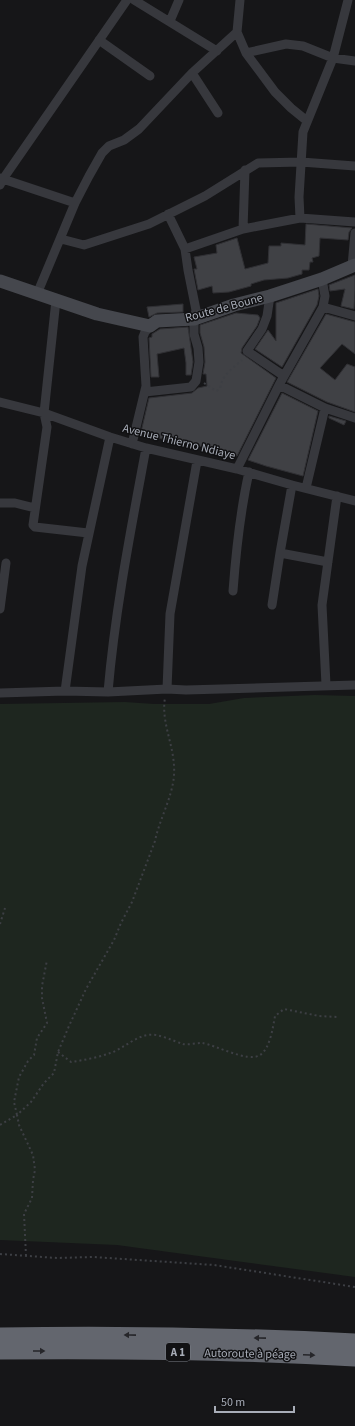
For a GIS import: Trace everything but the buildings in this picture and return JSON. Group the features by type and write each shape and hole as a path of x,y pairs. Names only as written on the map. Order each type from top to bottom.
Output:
{"highway":[{"name":"A 1","path":"0,1336 186,1336 287,1338 355,1342"},
{"name":"Autoroute à péage","path":"0,1351 88,1350 285,1354 355,1358"}],"street":[{"path":"75,203 1,181 127,0"},
{"path":"134,0 217,51"},
{"path":"170,21 180,0"},
{"path":"240,0 237,32 246,53 275,92 290,108 307,121"},
{"path":"300,218 299,197 304,132 307,121 333,58 350,2"},
{"path":"38,294 75,203 88,176 102,153 109,146 124,140 139,129 192,73 237,32"},
{"path":"99,40 150,76"},
{"path":"246,53 286,44 303,46 333,58 355,61"},
{"path":"192,73 218,113"},
{"path":"60,239 84,245 149,224 205,196 254,164 263,162 301,162 355,166"},
{"path":"242,229 245,170"},
{"path":"145,392 191,387 196,381 200,362 194,334 194,319 196,310 185,249 168,214"},
{"path":"185,249 242,229 300,218 355,222"},
{"path":"354,266 355,233"},
{"name":"Route de Boune","path":"0,282 97,314 150,326 158,321 194,319 234,305 270,296 354,266"},
{"path":"237,469 279,385 323,307 325,296 322,278"},
{"path":"270,296 267,316 262,329 247,351 249,354 284,376"},
{"path":"56,300 44,413 47,427 32,525 35,527 88,533"},
{"path":"323,307 355,316"},
{"path":"132,444 146,386 144,332 150,326"},
{"path":"279,385 325,408 355,418"},
{"name":"Avenue Thierno Ndiaye","path":"0,402 44,413 110,437 146,448 249,472 292,485 337,496 355,499"},
{"path":"306,488 325,408"},
{"path":"65,691 78,590 88,533 110,437"},
{"path":"108,692 111,655 124,569 146,448"},
{"path":"167,689 170,614 197,461"},
{"path":"233,591 242,500 249,472"},
{"path":"272,605 292,485"},
{"path":"326,685 322,605 337,496"},
{"path":"0,503 15,503 35,508"},
{"path":"280,553 328,562"},
{"path":"0,609 6,563"},
{"path":"0,693 65,691 108,692 167,689 186,690 355,685"}],"path":[{"path":"196,381 200,380 216,391 220,389 225,375 249,354"},
{"path":"0,1125 17,1115 31,1102 44,1083 54,1073 58,1052 86,989 114,940 132,902 155,841 173,780 174,766 163,709 167,689"},
{"path":"0,924 5,908"},
{"path":"26,1256 24,1214 32,1198 35,1170 32,1155 18,1125 14,1102 19,1077 28,1061 34,1055 38,1038 46,1023 42,998 42,986 47,960"},
{"path":"58,1052 71,1062 88,1060 113,1052 133,1040 148,1035 156,1035 186,1044 202,1043 252,1058 261,1055 268,1045 275,1016 284,1009 318,1016 338,1017"},
{"path":"0,1254 214,1264 355,1287"}],"shaded area":[{"path":"315,695 355,696 355,1277 117,1245 0,1240 0,704 125,702 154,704 209,704 244,698"}]}
